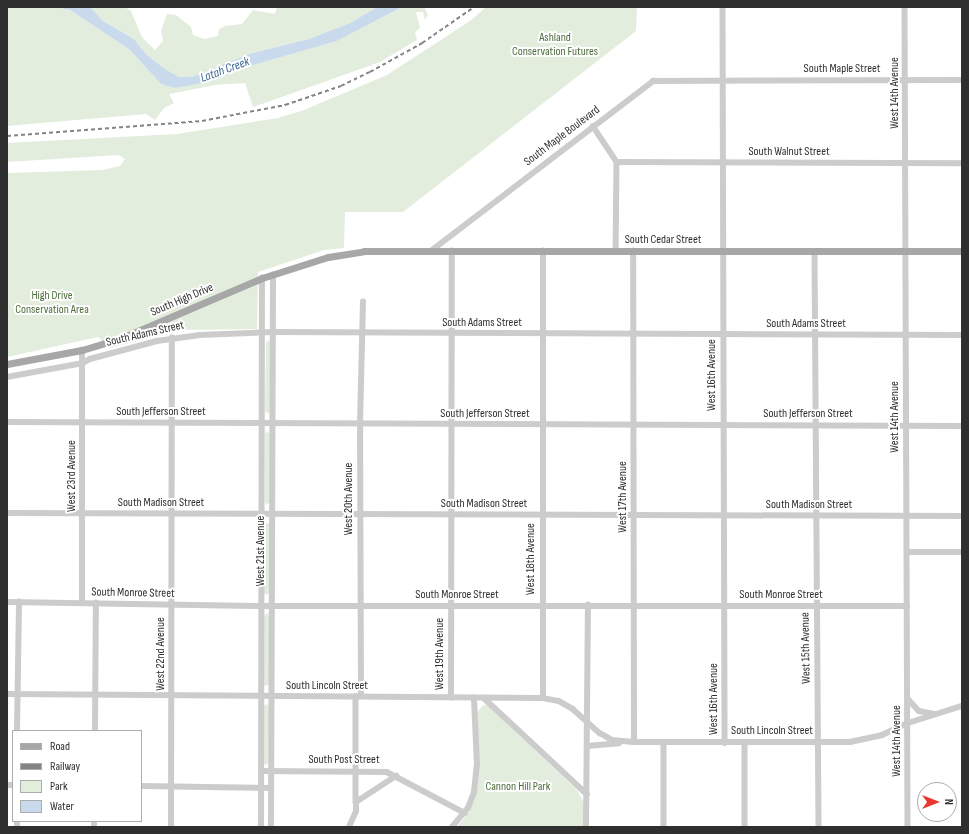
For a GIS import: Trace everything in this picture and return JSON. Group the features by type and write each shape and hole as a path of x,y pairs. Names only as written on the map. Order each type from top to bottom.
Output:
{"main road":[{"name":"South Cedar Street","path":"364,251 962,251"},
{"name":"South High Drive","path":"7,364 82,350 119,339 262,278 328,257 364,251"}],"street":[{"name":"West 16th Avenue","path":"722,7 725,742"},
{"name":"West 14th Avenue","path":"905,7 908,827"},
{"name":"South Maple Street","path":"722,81 962,80"},
{"name":"South Maple Boulevard","path":"431,250 653,81 722,81"},
{"path":"593,126 615,156 617,162 616,251"},
{"name":"South Walnut Street","path":"617,162 962,163"},
{"name":"West 19th Avenue","path":"451,698 452,251"},
{"name":"West 18th Avenue","path":"543,251 543,698"},
{"name":"West 17th Avenue","path":"633,251 634,742"},
{"name":"West 15th Avenue","path":"815,252 816,606 819,827"},
{"name":"West 21st Avenue","path":"271,827 273,275"},
{"name":"West 21st Avenue","path":"261,827 262,278"},
{"name":"West 20th Avenue","path":"349,827 356,811 361,516 361,333 363,302"},
{"name":"South Adams Street","path":"7,377 83,363 90,359 172,338 273,332 815,336 962,335"},
{"name":"West 22nd Avenue","path":"171,827 173,605 172,338"},
{"name":"West 23rd Avenue","path":"82,350 82,603"},
{"name":"South Jefferson Street","path":"7,422 634,426 962,426"},
{"name":"South Madison Street","path":"7,513 173,515 272,514 361,516 452,514 907,517 962,516"},
{"path":"907,552 962,552"},
{"name":"South Monroe Street","path":"7,602 261,606 907,606"},
{"path":"17,730 19,602"},
{"path":"95,730 96,603"},
{"path":"586,827 588,605"},
{"name":"South Lincoln Street","path":"7,694 543,698 559,701 588,722 600,733 612,740 634,742"},
{"path":"452,827 465,813 474,792 477,771 474,698"},
{"path":"484,698 586,794"},
{"path":"908,699 919,711 934,714"},
{"path":"908,723 962,706"},
{"name":"South Lincoln Street","path":"587,746 634,742 818,742 866,740 908,723"},
{"path":"664,742 664,827"},
{"path":"745,742 745,827"},
{"name":"South Post Street","path":"261,771 387,772 465,813"},
{"path":"356,802 396,776"},
{"path":"142,786 271,788"}],"green space":[{"path":"7,7 54,7 70,10 130,50 161,84 208,82 250,66 337,41 402,7 424,7 428,15 425,20 423,12 416,12 420,28 415,32 417,40 380,62 253,107 245,83 215,85 169,94 174,103 164,108 155,120 146,114 7,126"},
{"path":"90,7 125,7 131,11 142,37 155,50 163,41 161,31 167,14 176,15 191,27 193,35 204,39 218,36 219,29 225,26 242,24 253,10 275,14 277,7 377,7 350,23 309,39 249,54 192,77 179,77 165,69 147,55 134,39 103,21"},
{"path":"486,7 637,7 636,31 403,212 345,212 344,248 324,250 258,272 257,329 178,330 111,348 98,337 7,357 7,173 102,170 120,166 125,159 119,155 7,162 7,143 177,134 278,118 304,110 387,75 470,21"},
{"path":"268,340 270,342 270,411 268,414 265,411 266,343"},
{"path":"267,431 270,434 270,502 267,505 265,502 265,434"},
{"path":"267,523 269,524 269,593 267,595 264,593 265,525"},
{"path":"267,613 269,616 269,684 266,686 263,684 264,616"},
{"path":"266,704 269,706 268,763 266,765 264,764 264,706"},
{"name":"Cannon Hill Park","path":"483,705 487,705 577,790 584,803 584,827 457,827 470,811 477,789 479,771 476,714"}],"water":[{"name":"Latah Creek","path":"54,7 90,7 103,21 134,39 147,55 165,69 179,77 192,77 249,54 309,39 350,23 377,7 402,7 337,41 250,66 208,82 175,88 161,84 130,50 70,10"}],"railway":[{"path":"7,136 202,121 285,105 341,86 370,72 422,43 474,7"}],"park label":[{"name":"Ashland Conservation Futures","path":"555,45"},
{"name":"High Drive Conservation Area","path":"52,303"}]}
